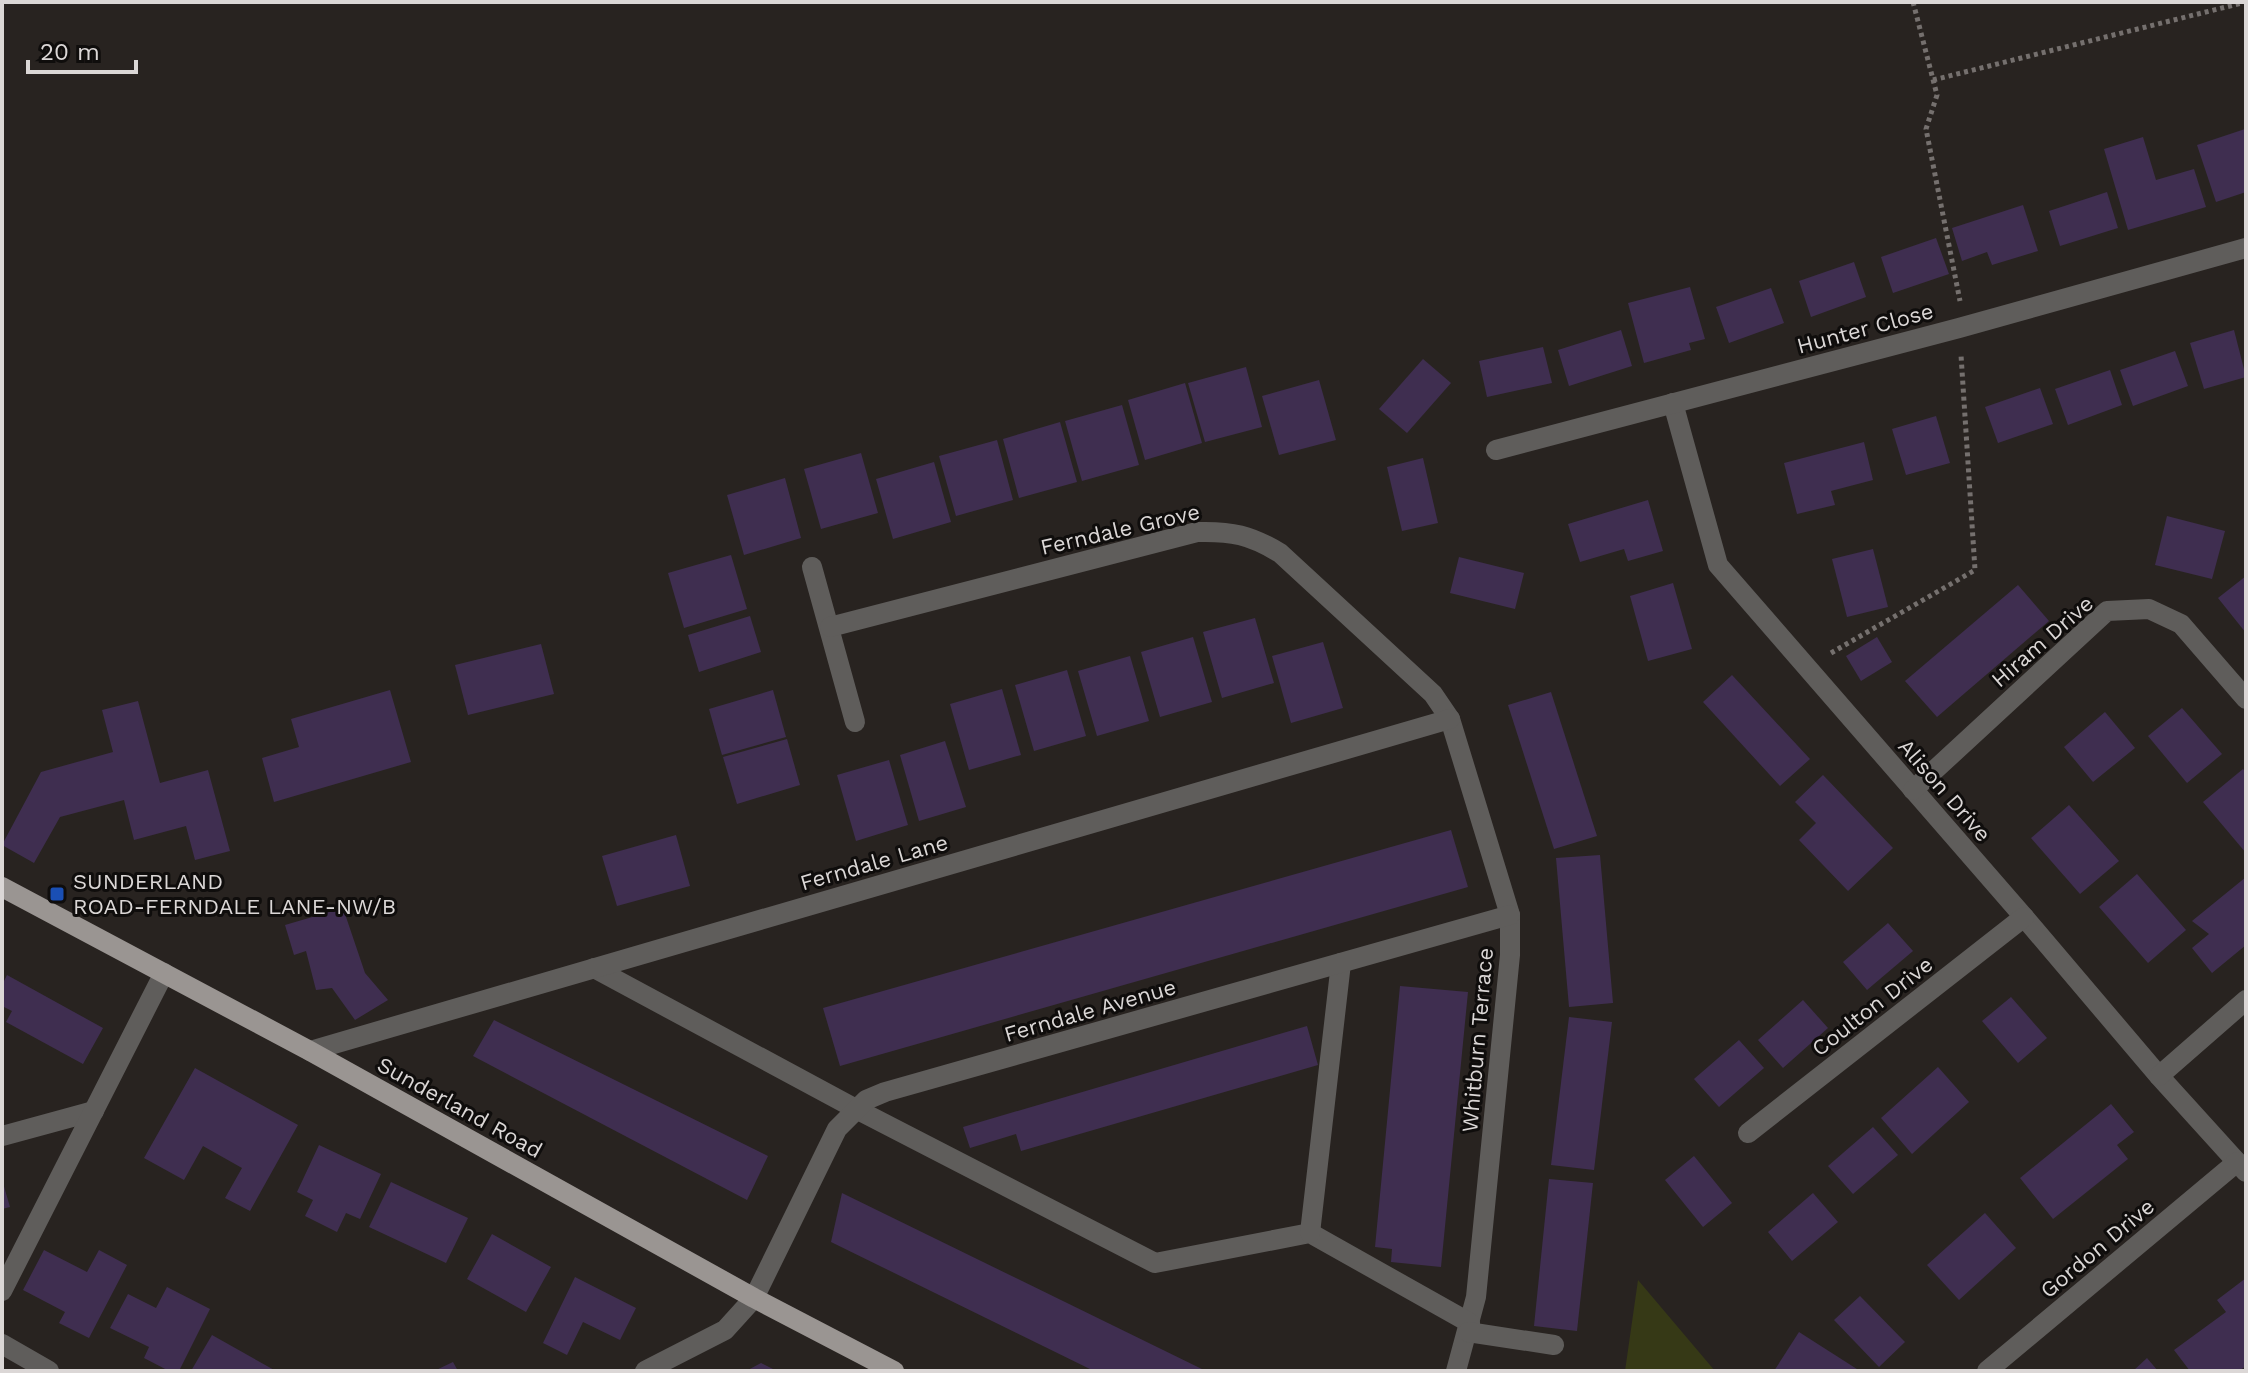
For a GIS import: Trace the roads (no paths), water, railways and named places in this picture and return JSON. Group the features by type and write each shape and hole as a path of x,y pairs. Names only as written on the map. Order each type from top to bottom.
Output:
{"main road":[{"name":"Sunderland Road","path":"2,887 310,1051 754,1298 894,1371"}],"street":[{"name":"Hunter Close","path":"1496,450 1959,328 2246,248"},
{"name":"Alison Drive","path":"1673,403 1718,565 2159,1076 2242,1167"},
{"name":"Ferndale Grove","path":"830,627 1197,532 1226,531 1257,539 1280,553 1433,694 1450,719"},
{"path":"812,567 855,722"},
{"name":"Hiram Drive","path":"1913,790 2107,611 2149,609 2181,624 2246,699"},
{"name":"Whitburn Terrace","path":"1450,719 1510,915 1510,955 1476,1297 1456,1371"},
{"name":"Ferndale Lane","path":"310,1051 1450,719"},
{"name":"Ferndale Avenue","path":"645,1371 725,1330 754,1298 837,1129 866,1100 885,1092 1510,915"},
{"name":"Coulton Drive","path":"1748,1133 2024,917"},
{"path":"1310,1233 1341,963"},
{"path":"594,968 856,1109 1155,1263 1310,1233 1469,1327 1554,1345"},
{"path":"2,1291 164,973"},
{"path":"2159,1076 2246,1000"},
{"path":"2,1136 94,1111"},
{"name":"Gordon Drive","path":"1987,1371 2242,1167"},
{"path":"2,1344 49,1371"}],"place":[{"name":"SUNDERLAND ROAD-FERNDALE LANE-NW/B","path":"57,894"}]}
